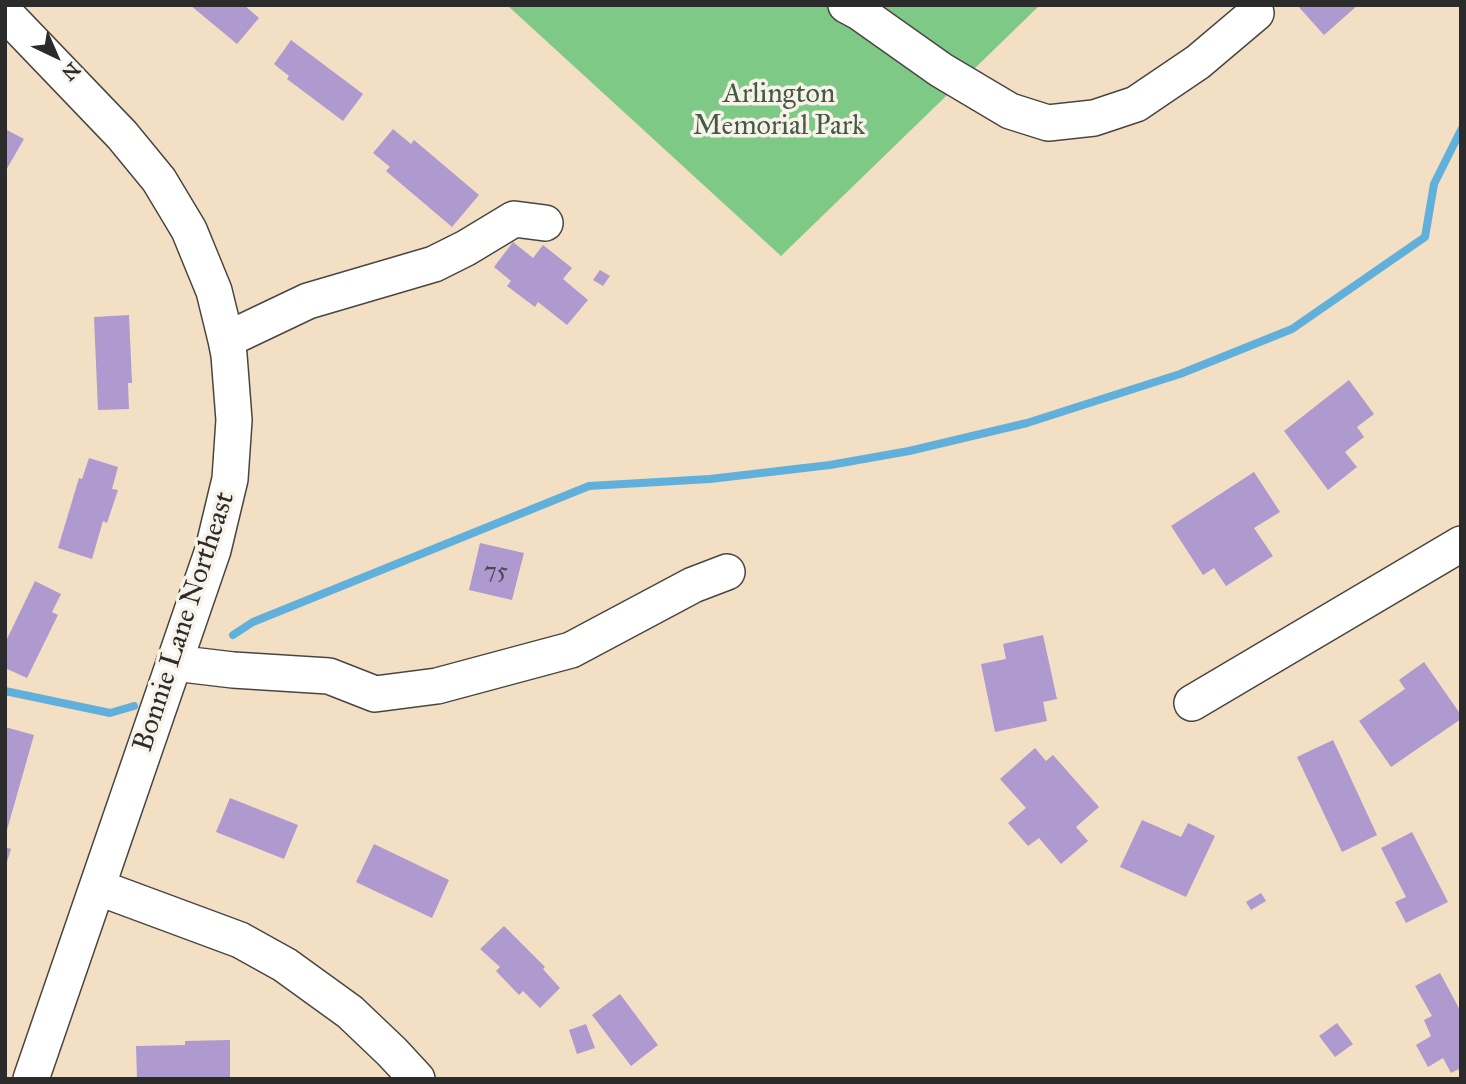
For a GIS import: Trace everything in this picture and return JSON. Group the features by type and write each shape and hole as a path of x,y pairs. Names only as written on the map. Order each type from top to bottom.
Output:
{"street":[{"path":"846,5 941,70 1010,111 1048,123 1094,118 1136,103 1198,62 1256,13"},
{"name":"Bonnie Lane Northeast","path":"5,13 122,135 159,180 189,230 214,291 226,340 234,420 230,479 213,550 31,1079"},
{"path":"226,340 308,300 433,264 514,219 545,223"},
{"path":"1192,703 1461,544"},
{"path":"174,663 329,676 375,694 437,686 571,650 693,585 727,572"},
{"path":"97,887 240,940 285,965 350,1012 393,1052 417,1079"}],"green space":[{"name":"Arlington Memorial Park","path":"507,5 1040,5 781,256"}],"building":[{"path":"190,5 244,5 259,18 237,44"},
{"path":"1297,5 1358,5 1324,35"},
{"path":"291,40 363,94 343,121 287,79 289,76 274,64"},
{"path":"5,129 24,139 5,172"},
{"path":"393,129 411,144 414,140 479,195 452,227 386,171 390,167 373,153"},
{"path":"513,242 533,258 543,245 572,268 563,279 588,300 567,325 538,302 535,307 507,286 511,281 494,267"},
{"path":"600,270 610,276 603,286 593,280"},
{"path":"129,315 132,383 128,383 129,409 98,410 94,317"},
{"path":"1349,380 1374,414 1357,427 1364,437 1345,452 1357,467 1328,490 1284,431"},
{"path":"89,458 118,467 112,489 118,490 107,523 103,521 92,559 58,548 79,478 82,479"},
{"path":"1254,472 1280,512 1254,528 1273,556 1226,586 1214,568 1203,575 1171,526"},
{"path":"480,543 524,553 512,600 469,590"},
{"path":"35,581 61,594 52,612 58,615 27,678 5,668 5,643"},
{"path":"1043,635 1057,699 1043,702 1047,721 995,732 981,664 1006,659 1003,644"},
{"path":"1424,662 1461,715 1461,719 1391,767 1359,721 1405,689 1399,680"},
{"path":"5,727 34,735 7,830 5,829"},
{"path":"1333,740 1377,835 1342,852 1297,757"},
{"path":"1035,748 1046,761 1053,755 1099,807 1076,827 1088,841 1061,864 1039,838 1028,846 1008,823 1026,808 1000,779"},
{"path":"230,798 298,825 284,859 216,832"},
{"path":"1142,820 1181,837 1188,823 1215,836 1186,897 1120,867"},
{"path":"1412,832 1448,902 1406,923 1395,902 1406,897 1381,848"},
{"path":"374,844 449,880 432,918 356,882"},
{"path":"5,847 11,849 6,865 5,865"},
{"path":"1261,893 1266,901 1251,910 1246,902"},
{"path":"504,926 545,967 543,969 560,988 540,1008 523,991 519,995 496,971 500,967 480,949"},
{"path":"1440,973 1461,1012 1461,1068 1451,1073 1443,1058 1428,1067 1416,1045 1431,1036 1424,1020 1432,1016 1415,986"},
{"path":"620,994 658,1045 631,1066 592,1015"},
{"path":"1337,1023 1353,1044 1335,1057 1319,1036"},
{"path":"586,1024 595,1048 577,1054 569,1030"},
{"path":"230,1040 230,1078 137,1079 136,1046 185,1045 185,1041"}],"waterway":[{"path":"233,635 253,622 589,486 710,479 830,465 909,451 1027,423 1180,374 1292,329 1425,237 1434,184 1461,130"},
{"path":"5,691 110,713 134,706"}]}
